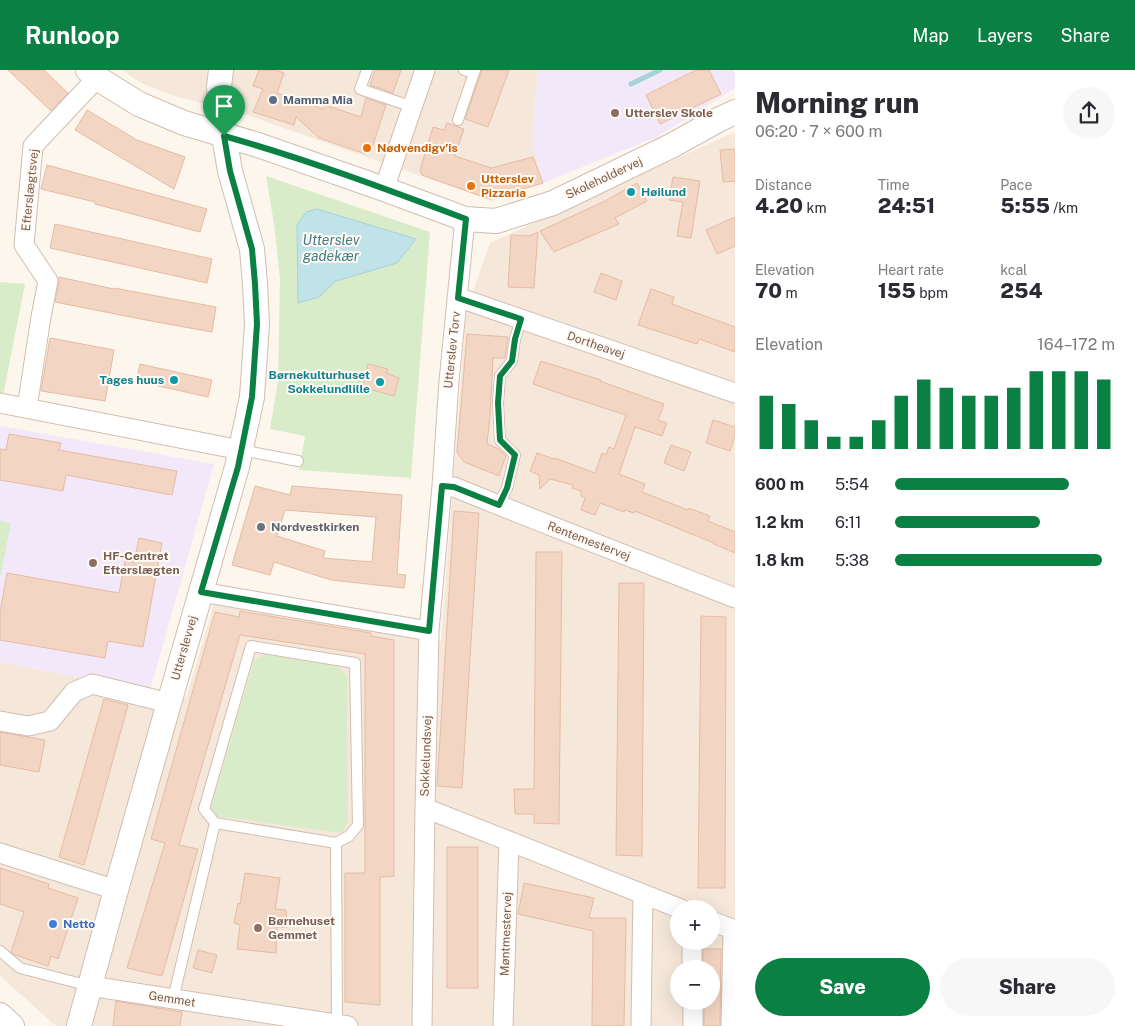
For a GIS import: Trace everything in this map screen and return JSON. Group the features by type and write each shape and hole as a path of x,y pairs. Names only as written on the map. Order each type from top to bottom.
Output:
{"street":[{"path":"0,403 241,450 252,397 257,324 255,284 252,249 230,171 224,136 219,86 221,70"},
{"path":"384,189 425,70"},
{"path":"92,74 139,104 184,123 258,145 466,219"},
{"name":"Efterslægtsvej","path":"27,408 48,281 24,245 33,146 92,74"},
{"name":"Skoleholdervej","path":"466,219 496,221 552,203 671,146 735,112"},
{"name":"Utterslev Torv","path":"442,486 448,381 466,219"},
{"name":"Dortheavej","path":"458,298 735,393"},
{"name":"Utterslevvej","path":"79,1026 168,703 238,467 241,450"},
{"name":"Rentemestervej","path":"442,486 454,487 735,598"},
{"name":"Sokkelundsvej","path":"422,1026 424,808 429,631 442,486"},
{"path":"201,592 429,631"},
{"path":"0,721 28,726 50,721 74,692 92,684 168,703"},
{"path":"424,808 670,905"},
{"name":"Møntmestervej","path":"503,1026 509,841"},
{"path":"0,854 116,890"},
{"path":"641,1026 643,894"},
{"path":"720,925 734,930 731,1026"},
{"name":"Gemmet","path":"90,986 173,999 252,1019 342,1025"},
{"path":"692,1010 693,1026"},
{"path":"0,1015 12,1026"}],"lane":[{"path":"367,70 360,89 413,107"},
{"path":"458,120 471,71"},
{"path":"499,505 507,488 515,455 500,440 498,403 500,376 512,361 515,339 521,319"},
{"path":"241,450 298,461"},
{"path":"251,646 355,663 358,825 348,836 336,842 215,823 204,809 251,646"},
{"path":"173,999 215,823"},
{"path":"336,842 342,1025"},
{"path":"0,951 20,968 90,986"}],"shaded area":[{"path":"122,70 538,70 532,144 543,183 492,201 247,115 174,96 141,83"},
{"name":"Utterslev Skole","path":"538,70 735,70 735,88 659,136 543,183 532,144"},
{"path":"735,132 735,1026 56,1026 0,976 0,662 186,698 214,604 441,641 466,311 490,243"},
{"name":"HF-Centret Efterslægten","path":"0,426 214,464 150,691 0,662"}],"green space":[{"path":"266,176 430,232 411,478 299,470 305,436 270,429 278,381 280,278"},
{"path":"0,282 25,284 3,396 0,396"},
{"path":"0,521 11,523 0,578"},
{"path":"263,654 337,666 347,676 348,822 342,833 217,816 211,808 254,661"}],"water":[{"name":"Utterslev gadekær","path":"317,209 416,239 397,263 336,281 319,297 298,303 297,225 306,212"}],"building":[{"path":"8,70 44,70 68,93 51,111"},
{"path":"259,70 275,70 284,73 277,93 323,109 325,105 361,117 366,98 386,105 371,151 366,154 319,138 296,117 294,125 253,112 263,89 253,86"},
{"path":"375,70 401,70 393,93 370,85"},
{"path":"482,70 509,70 488,127 465,119"},
{"path":"696,70 709,70 721,94 660,124 646,95"},
{"path":"87,110 137,140 185,157 174,189 75,130"},
{"path":"447,123 464,129 455,156 491,168 533,157 543,183 490,199 422,175 420,170 433,127 444,130"},
{"path":"735,149 735,181 723,182 720,150"},
{"path":"47,165 207,209 200,232 95,204 95,202 41,189"},
{"path":"673,177 700,181 691,238 677,236 683,202 669,200"},
{"path":"637,183 647,201 615,218 619,224 554,252 540,231 605,201"},
{"path":"735,217 735,246 717,254 706,230"},
{"path":"55,224 212,259 207,283 50,248"},
{"path":"538,232 534,288 508,287 511,235 529,236"},
{"path":"601,273 622,281 616,300 594,292"},
{"path":"59,277 216,307 212,332 55,302"},
{"path":"651,289 674,297 672,304 735,327 735,352 699,339 697,344 638,325"},
{"path":"467,334 508,337 505,358 493,358 487,444 499,449 506,456 499,476 464,462 457,452"},
{"path":"50,338 114,350 105,401 41,391"},
{"path":"541,361 601,380 664,404 658,420 667,423 662,436 635,427 619,474 645,484 642,492 688,510 689,508 710,516 708,521 735,532 735,553 635,511 634,513 625,510 624,512 600,503 595,515 581,510 585,498 581,496 581,491 572,488 573,485 550,479 540,489 539,475 530,471 537,453 595,473 602,453 606,455 609,447 614,449 626,415 533,384"},
{"name":"Tages huus","path":"140,364 212,380 208,397 136,381"},
{"name":"Børnekulturhuset Sokkelundlille","path":"368,364 388,369 386,373 399,378 394,396 362,387"},
{"path":"713,420 735,427 735,435 730,451 706,443"},
{"path":"9,434 61,443 59,450 177,471 172,495 66,475 63,491 0,480 0,449 6,450"},
{"path":"671,445 691,452 684,471 664,463"},
{"path":"255,486 290,495 292,486 402,495 397,574 406,575 404,588 331,580 274,562 270,575 232,565","holes":["285,510 376,517 372,562 323,558 325,551 277,536"]},
{"path":"454,511 479,513 462,788 437,786"},
{"path":"139,538 162,543 143,647 108,641 105,658 0,640 0,612 7,573 119,593 125,561 134,562"},
{"path":"536,552 562,552 559,824 534,823 534,814 515,814 514,789 534,789"},
{"path":"619,583 644,583 642,856 616,855"},
{"path":"240,611 371,633 371,636 394,640 394,876 380,877 380,1005 345,1002 345,873 365,873 365,654 240,635 179,845 198,849 162,976 127,968 165,843 151,839 215,612 239,617"},
{"path":"701,616 726,617 725,888 698,888"},
{"path":"104,699 128,705 84,865 59,857"},
{"path":"0,732 45,740 39,772 0,765"},
{"path":"447,847 478,847 478,988 447,988"},
{"path":"0,868 49,884 48,888 78,898 58,959 51,956 48,966 11,952 24,912 0,904"},
{"name":"Børnehuset Gemmet","path":"245,873 280,878 275,909 286,910 287,927 277,927 276,953 237,949 240,925 234,923 238,903 240,904"},
{"path":"524,883 594,898 589,918 626,918 624,1026 592,1026 593,931 518,914"},
{"path":"721,949 720,1026 704,1026 704,1010 720,1010 720,960 703,960 703,950"},
{"path":"198,950 217,955 212,973 193,968"},
{"path":"116,1001 182,1012 180,1026 113,1026"}],"waterway":[{"path":"631,84 660,70"}],"place":[{"name":"Mamma Mia","path":"273,100"},
{"name":"Utterslev Skole","path":"615,113"},
{"name":"Nødvendigv’is","path":"367,148"},
{"name":"Utterslev Pizzaria","path":"471,186"},
{"name":"Høilund","path":"631,192"},
{"name":"Tages huus","path":"174,380"},
{"name":"Børnekulturhuset Sokkelundlille","path":"380,382"},
{"name":"Nordvestkirken","path":"261,527"},
{"name":"HF-Centret Efterslægten","path":"93,563"},
{"name":"Netto","path":"53,924"},
{"name":"Børnehuset Gemmet","path":"258,928"}],"route":[{"path":"224,136 258,145 466,219 458,298 521,319 515,339 512,361 500,376 498,403 500,440 515,455 507,488 499,505 454,487 442,486 429,631 201,592 238,467 252,397 257,324 252,249 230,171 224,136"}]}
